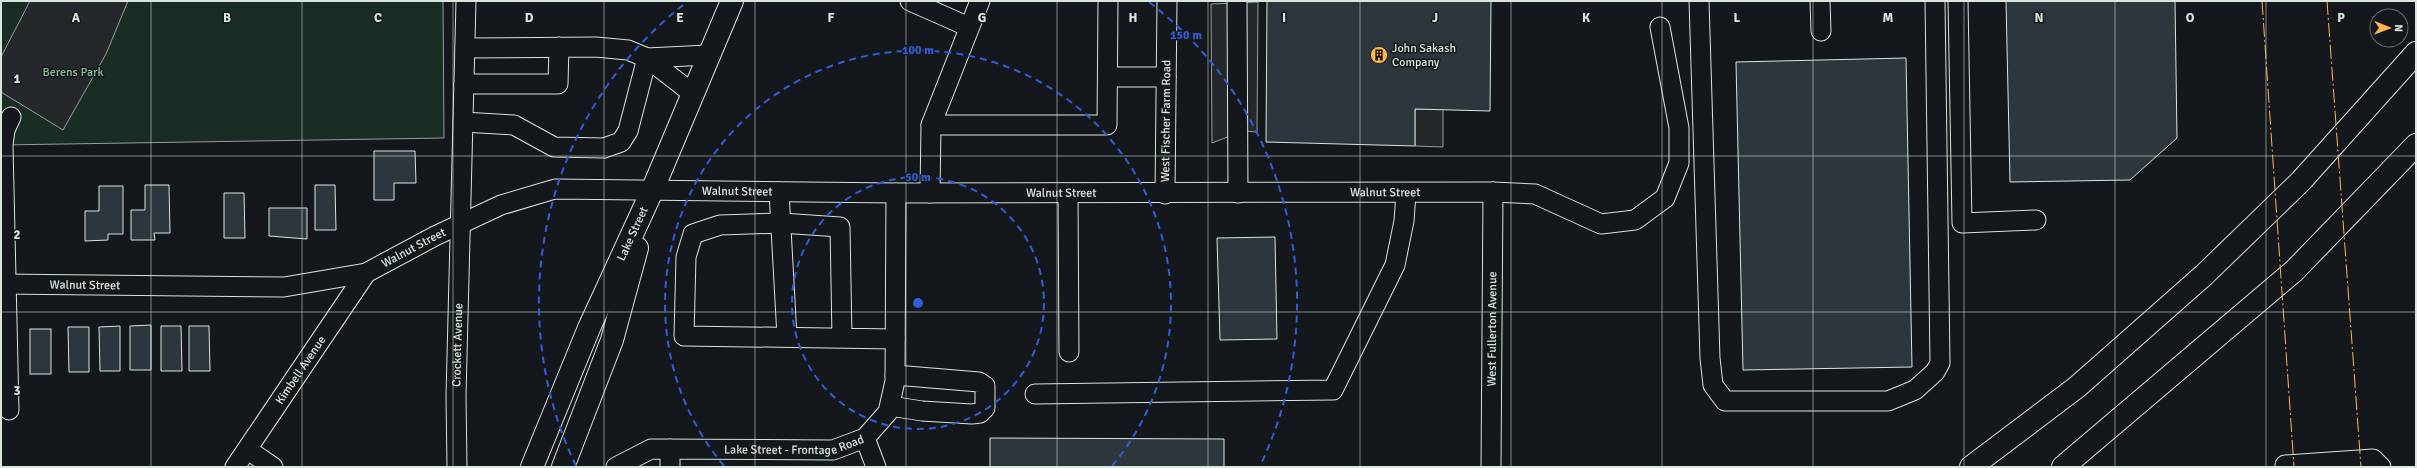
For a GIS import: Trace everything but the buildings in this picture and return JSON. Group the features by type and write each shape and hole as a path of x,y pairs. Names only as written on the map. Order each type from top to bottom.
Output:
{"main road":[{"name":"Lake Street","path":"532,467 589,328 652,191 732,1"},
{"path":"1971,467 2077,387 2204,275 2301,181 2416,53"},
{"path":"2063,467 2118,422 2294,271 2416,145"},
{"path":"563,467 612,340 652,191"}],"street":[{"name":"Crockett Avenue","path":"457,467 456,396 466,1"},
{"path":"910,1 969,27"},
{"path":"930,193 931,125 980,1"},
{"path":"931,125 1107,125 1108,1"},
{"name":"West Fischer Farm Road","path":"1165,194 1167,1"},
{"path":"1237,1 1238,193"},
{"path":"1699,1 1713,385 1725,401 1888,401 1915,390 1935,372 1940,363 1935,1"},
{"path":"1820,1 1821,31"},
{"path":"1958,1 1962,223 2036,220"},
{"name":"Walnut Street","path":"3,284 284,286 366,273 461,223 502,205 555,189 896,194 1493,192 1535,194 1601,224 1635,220 1665,198 1679,163 1679,128 1660,27"},
{"path":"464,84 558,84 559,47"},
{"path":"465,48 559,47 628,50 647,58 692,93"},
{"path":"647,58 708,55"},
{"path":"463,122 514,125 554,147 604,148 621,142 628,130 647,58"},
{"path":"1108,78 1166,77"},
{"path":"9,410 3,284 3,145 5,130 11,117"},
{"path":"779,192 787,337"},
{"path":"1035,394 1333,390 1395,265 1404,221 1406,192"},
{"name":"West Fullerton Avenue","path":"1491,467 1493,192"},
{"name":"Lake Street - Frontage Road","path":"616,467 651,449 670,458 833,450 865,438 888,412 895,375 896,194"},
{"path":"1068,194 1069,352"},
{"path":"842,338 840,227 781,223 720,225 693,234 686,257 684,336 895,339"},
{"name":"Kimbell Avenue","path":"235,467 248,450 366,273"},
{"path":"890,406 922,412 972,414 980,413 985,408 985,386 979,382 895,375"},
{"path":"865,438 876,467"},
{"path":"248,450 273,467"},
{"path":"2285,465 2373,459 2381,467"}],"green space":[{"name":"Berens Park","path":"1,1 443,1 444,138 1,145"}],"shaded area":[{"path":"30,1 128,1 106,54 63,130 1,92 1,57"},
{"path":"1258,2 1257,132 1243,131 1212,143 1211,4"},
{"path":"1415,109 1443,109 1443,147 1415,146"}],"power":[{"path":"2262,1 2294,467"},
{"path":"2327,1 2361,467"}],"place":[{"name":"John Sakash Company","path":"1379,55"}]}
